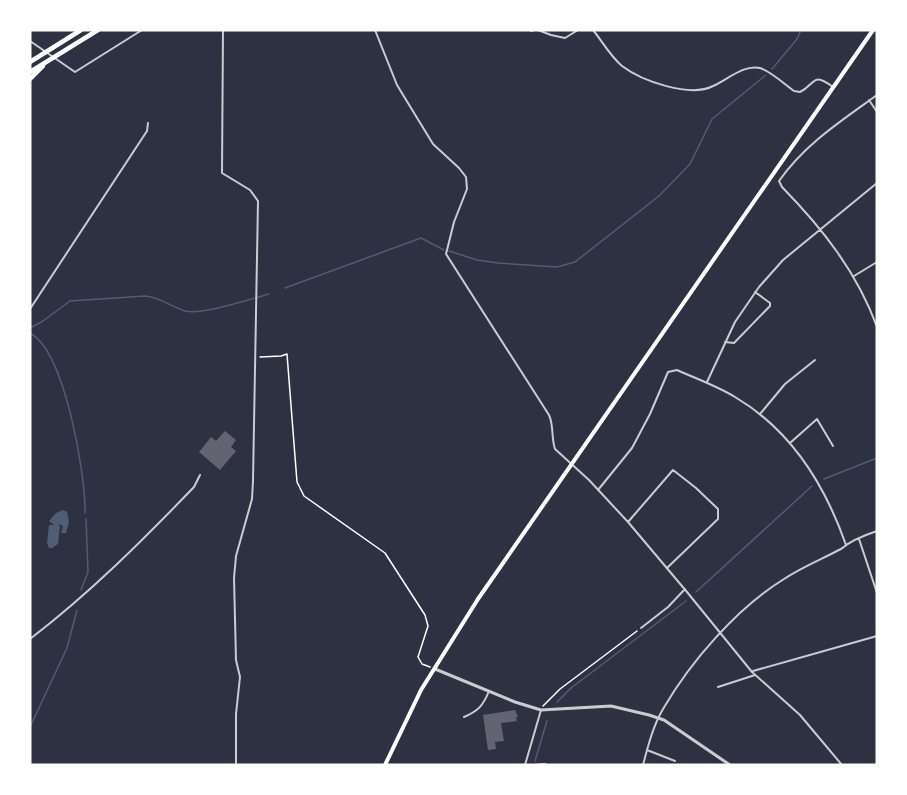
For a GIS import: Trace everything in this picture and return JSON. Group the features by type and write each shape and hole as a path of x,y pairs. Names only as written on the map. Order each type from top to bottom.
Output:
{"highway":[{"path":"30,62 81,30"},
{"path":"30,72 98,30"},
{"path":"30,79 52,58"}],"main road":[{"path":"385,765 421,690 478,598 873,30"}],"street":[{"path":"30,41 75,72 142,30"},
{"path":"223,30 222,173 250,190 258,201 252,499 236,556 234,578 236,660 240,677 236,714 236,765"},
{"path":"375,30 397,85 433,144 466,177 467,189 454,222 446,254 549,416 552,422 552,441 555,449 628,522 753,673 800,715 842,765"},
{"path":"538,30 551,36 565,38 578,30"},
{"path":"593,30 621,66 668,87 689,91 706,89 753,68 767,71 794,91 800,92 807,89 814,80 818,79 833,87"},
{"path":"877,94 807,148 779,181 821,229 854,276 865,296 877,327"},
{"path":"869,100 877,112"},
{"path":"30,309 144,136 148,123"},
{"path":"707,382 724,342 755,292 783,260 877,183"},
{"path":"854,276 877,262"},
{"path":"724,342 734,343 770,306 770,303 755,292"},
{"path":"760,414 785,384 815,360"},
{"path":"598,490 632,448 650,414 665,376 673,370 707,382 733,395 760,414 790,443 825,494 846,545"},
{"path":"790,443 817,419 833,446"},
{"path":"628,522 673,470 690,482 718,509 718,519 668,568"},
{"path":"30,639 122,561 194,487 200,475"},
{"path":"643,765 659,718 691,668 721,632 760,596 784,578 877,531"},
{"path":"860,539 877,593"},
{"path":"640,628 668,607 685,589"},
{"path":"718,687 753,673 877,636"},
{"path":"434,668 541,710 610,706 640,711 664,720 730,765"},
{"path":"464,717 479,710 489,691"},
{"path":"525,765 541,710"},
{"path":"647,750 675,761"},
{"path":"549,765 556,765"}],"path":[{"path":"255,357 287,354 297,482 304,496 385,553 426,615 428,626 417,657 422,664 434,668"},
{"path":"541,710 544,704 560,689 640,628"},
{"path":"525,765 549,765"}],"water":[{"path":"63,510 67,512 69,522 66,533 61,533 63,526 58,524 60,527 58,544 49,548 47,543 49,525 54,525 49,521 56,513"}],"building":[{"path":"225,431 236,440 231,447 236,451 220,470 199,452 211,437 216,441"},
{"path":"515,710 517,721 501,723 504,741 495,742 496,749 488,750 483,715"}],"waterway":[{"path":"772,69 797,39 801,30"},
{"path":"449,251 477,260 498,263 557,267 575,262 659,196 690,164 712,119 766,75"},
{"path":"285,288 421,238 444,250"},
{"path":"30,328 70,301 145,296 193,312 227,306 269,294"},
{"path":"30,333 42,344 54,364 63,388 82,472 85,513"},
{"path":"824,479 877,458"},
{"path":"696,592 812,486"},
{"path":"81,590 88,572 86,519"},
{"path":"557,702 571,688 686,601"},
{"path":"30,727 67,648 77,610"},
{"path":"535,761 547,721"}]}
